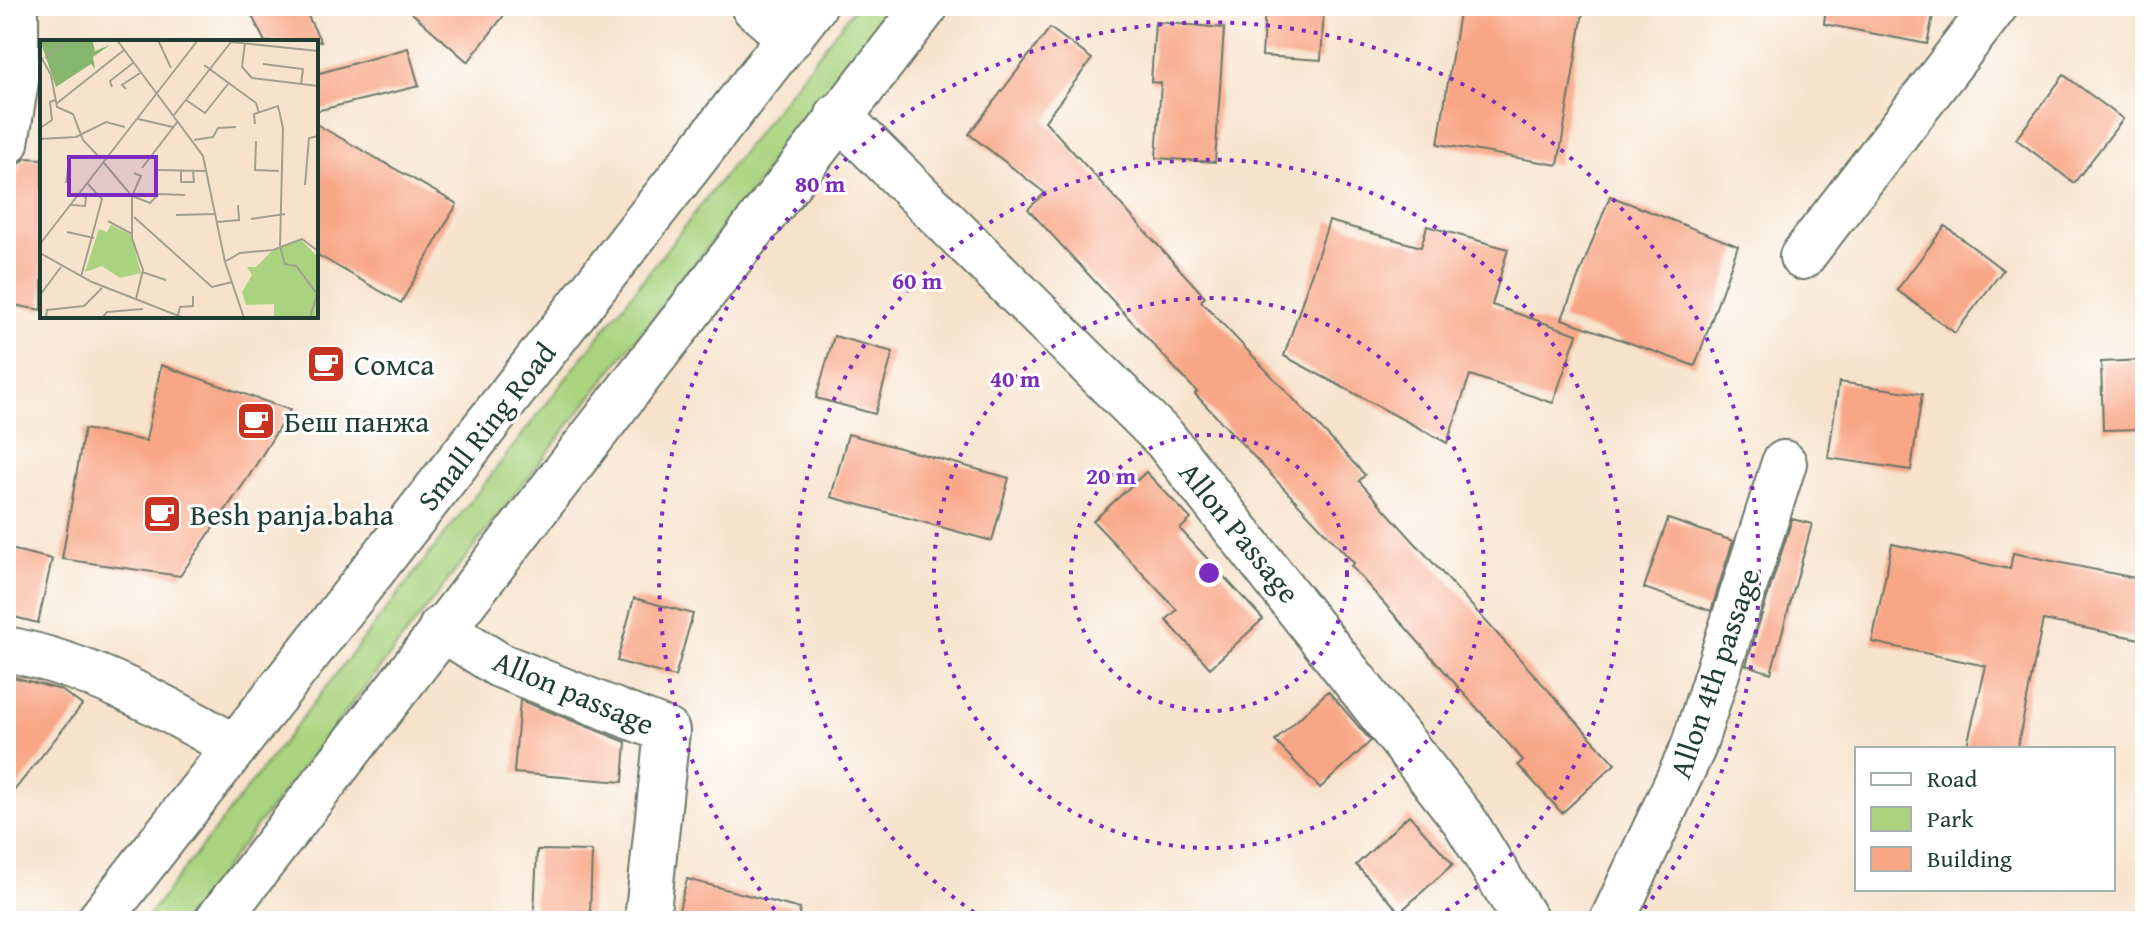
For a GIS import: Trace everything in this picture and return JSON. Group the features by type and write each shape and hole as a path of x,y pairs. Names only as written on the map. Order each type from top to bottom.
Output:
{"main road":[{"path":"753,6 802,22"},
{"path":"217,921 838,115 926,6"},
{"path":"1802,257 1995,6"},
{"path":"6,143 16,81 16,9"},
{"name":"Small Ring Road","path":"99,921 802,22"},
{"name":"Allon Passage","path":"838,115 1165,439 1464,820 1526,921"},
{"name":"Allon 4th passage","path":"1612,921 1693,748 1784,463"},
{"name":"Allon passage","path":"441,628 499,665 667,731 647,921"},
{"path":"6,649 46,657 170,709 235,747"}],"green space":[{"path":"856,6 895,6 183,921 144,921"}],"building":[{"path":"247,6 303,6 321,42 318,40 264,40"},
{"path":"404,6 511,6 468,62"},
{"path":"1265,6 1324,6 1321,60 1262,56"},
{"path":"1460,6 1584,6 1558,165 1438,144"},
{"path":"1826,6 1935,6 1927,44 1824,24"},
{"path":"1155,22 1224,28 1215,162 1156,158 1161,83 1151,82"},
{"path":"1050,28 1092,59 1045,121 1205,297 1201,301 1365,475 1359,481 1615,764 1562,813 1518,765 1523,760 1351,566 1354,563 1195,394 1197,392 1028,209 1045,193 969,134"},
{"path":"408,48 419,86 318,111 318,73"},
{"path":"2064,75 2123,119 2074,183 2016,139"},
{"path":"318,125 457,204 401,303 318,255"},
{"path":"26,158 40,159 40,310 6,304 6,254 19,164"},
{"path":"1610,196 1738,246 1695,366 1562,319"},
{"path":"1329,221 1421,247 1427,226 1508,249 1492,305 1577,334 1553,403 1470,375 1447,443 1284,356"},
{"path":"1945,226 2003,270 1955,333 1897,290"},
{"path":"834,336 893,352 875,414 816,398"},
{"path":"2145,360 2145,429 2103,430 2101,362"},
{"path":"161,365 290,410 180,576 62,559 84,429 146,441"},
{"path":"1839,382 1922,394 1911,470 1828,458"},
{"path":"848,434 1009,478 992,541 831,497"},
{"path":"1146,472 1191,519 1180,529 1263,619 1210,668 1166,620 1177,610 1093,521"},
{"path":"1668,519 1733,541 1711,611 1644,588"},
{"path":"1792,519 1812,524 1771,673 1746,665"},
{"path":"1892,544 2010,569 2013,553 2145,580 2145,640 2043,620 2017,747 1966,747 1986,666 1872,642"},
{"path":"6,548 52,559 38,623 6,615"},
{"path":"634,598 693,614 675,677 617,661"},
{"path":"6,675 61,690 82,705 6,801"},
{"path":"1328,691 1371,741 1320,788 1275,741"},
{"path":"520,700 626,742 623,782 514,773"},
{"path":"1409,815 1453,864 1400,912 1356,865"},
{"path":"537,850 592,851 590,915 534,913"},
{"path":"687,879 800,909 798,921 676,921"}],"place":[{"name":"Сомса","path":"326,364"},
{"name":"Беш панжа","path":"256,421"},
{"name":"Besh panja.baha","path":"162,514"}]}
